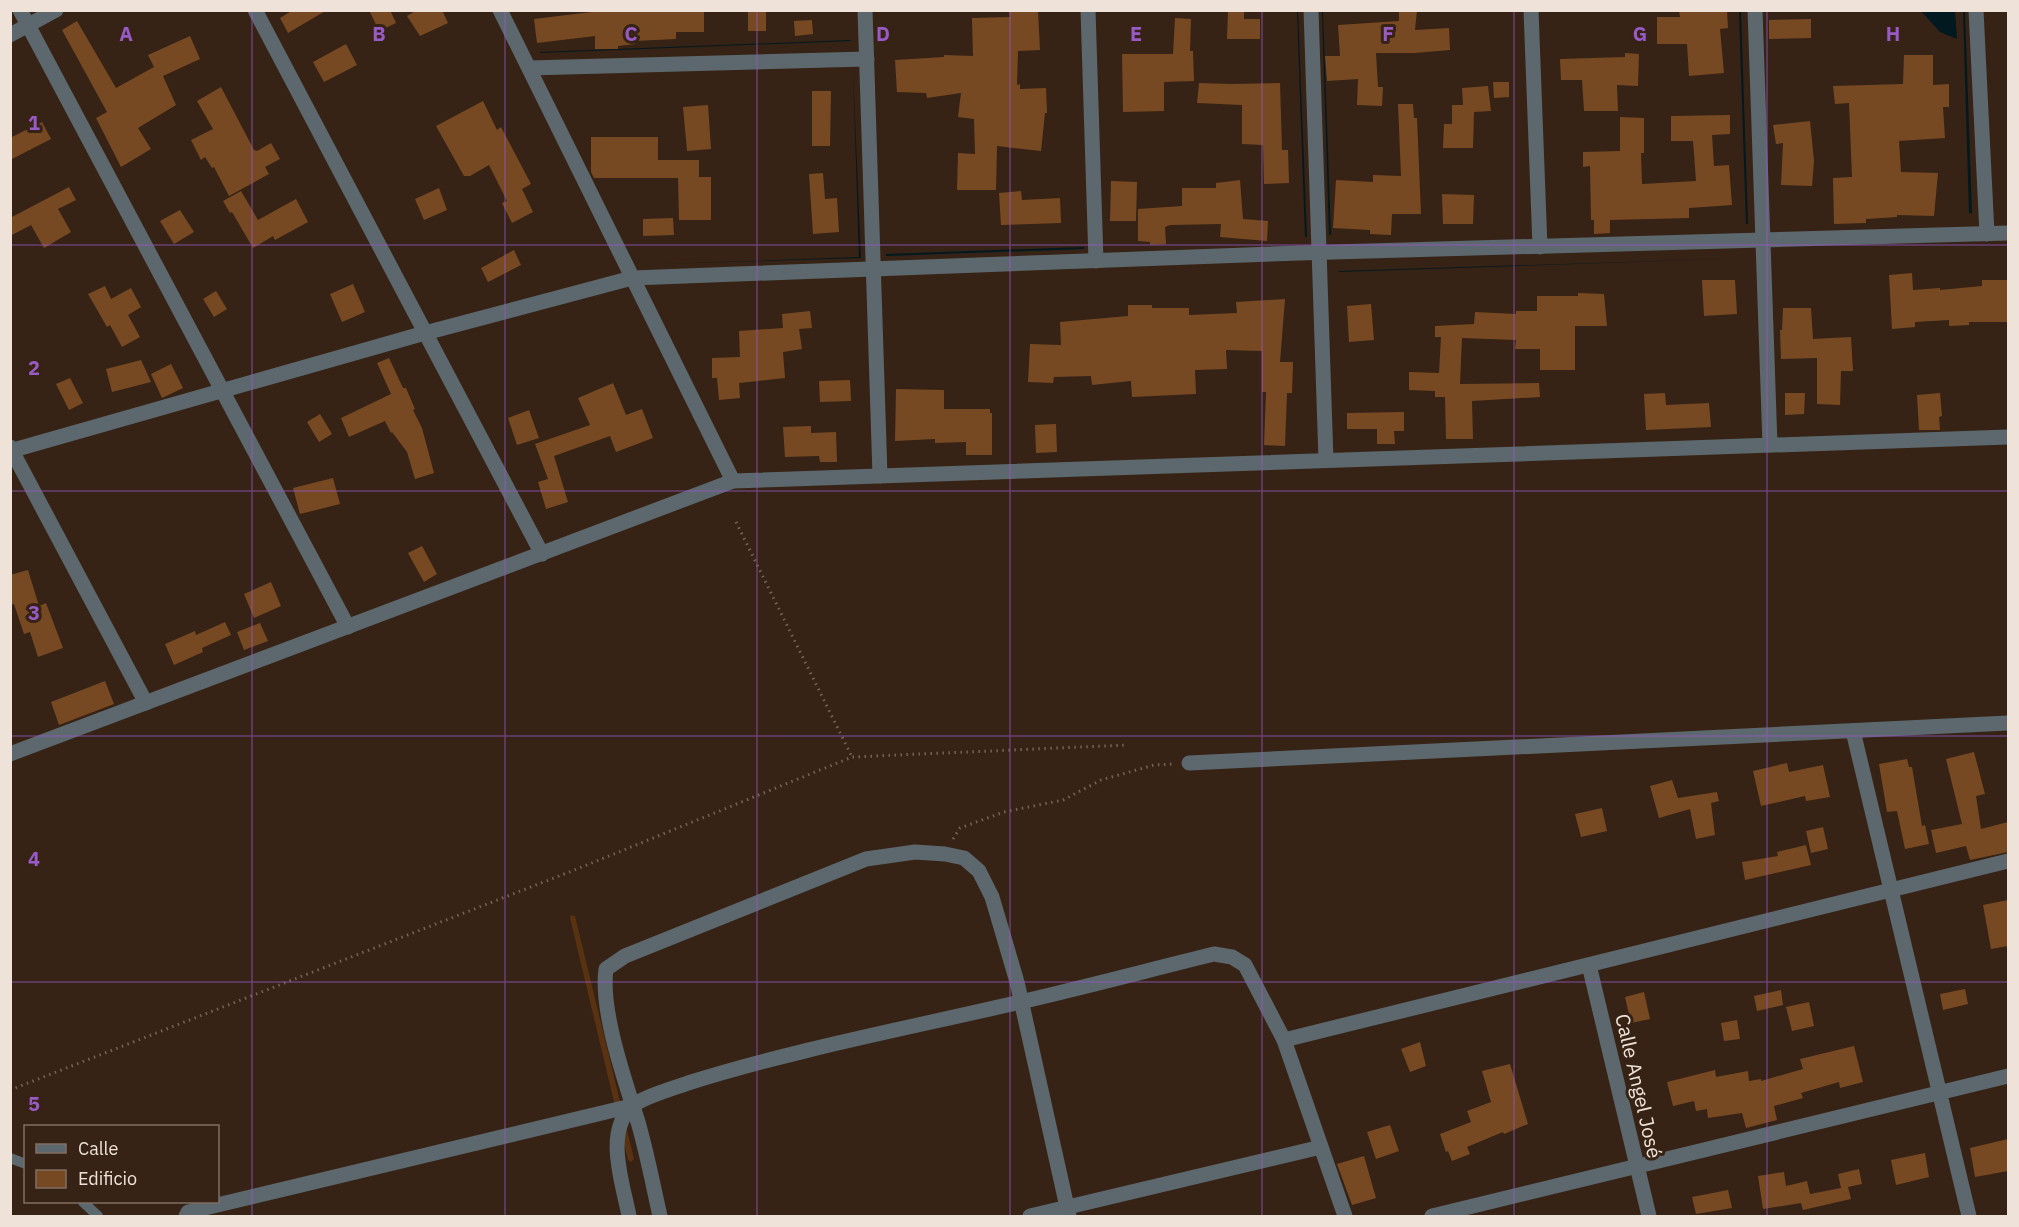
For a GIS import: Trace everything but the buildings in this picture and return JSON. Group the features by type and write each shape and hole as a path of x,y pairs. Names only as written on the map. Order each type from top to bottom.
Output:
{"street":[{"path":"20,10 348,627"},
{"path":"10,35 56,10"},
{"path":"255,10 542,554"},
{"path":"500,10 733,481"},
{"path":"865,10 880,476"},
{"path":"1088,10 1096,261"},
{"path":"1311,10 1326,460"},
{"path":"1531,10 1540,247"},
{"path":"1755,10 1770,445"},
{"path":"1976,10 1987,234"},
{"path":"529,68 867,59"},
{"path":"146,703 11,449 425,333 632,278 1319,252 2008,233"},
{"path":"10,754 733,481 2008,437"},
{"path":"1189,763 2008,723"},
{"path":"1853,730 1969,1216"},
{"path":"660,1216 603,986 606,969 625,956 866,859 915,852 964,858 980,871 992,897 1021,1002 1068,1212"},
{"path":"1284,1040 2008,861"},
{"path":"186,1216 188,1212 631,1106 664,1091 729,1070 1214,954 1232,957 1245,965 1284,1040 1345,1216"},
{"name":"Calle Angel José","path":"1589,965 1649,1216"},
{"path":"1432,1216 2008,1076"},
{"path":"629,1216 615,1143 620,1122 631,1106"},
{"path":"1030,1216 1068,1212 1321,1147"}],"lane":[{"path":"84,1203 98,1216"}],"path":[{"path":"736,522 852,757"},
{"path":"10,1090 577,869 852,757 1127,745"},
{"path":"945,854 960,828 1004,812 1063,800 1101,780 1154,765 1189,763"}],"shaded area":[{"path":"571,915 575,916 634,1159 631,1162 628,1160"}],"water":[{"path":"1298,11 1307,237 1305,237"},
{"path":"1323,11 1331,235 1329,235"},
{"path":"1739,11 1741,11 1748,224 1746,224"},
{"path":"1921,11 1955,11 1957,39 1940,32"},
{"path":"1963,11 1965,11 1972,213 1969,213"},
{"path":"851,41 540,53 540,52"},
{"path":"853,70 861,258 664,264 859,257"},
{"path":"1084,247 1084,249 886,256 886,254"},
{"path":"1752,258 1339,272 1339,271"}]}
